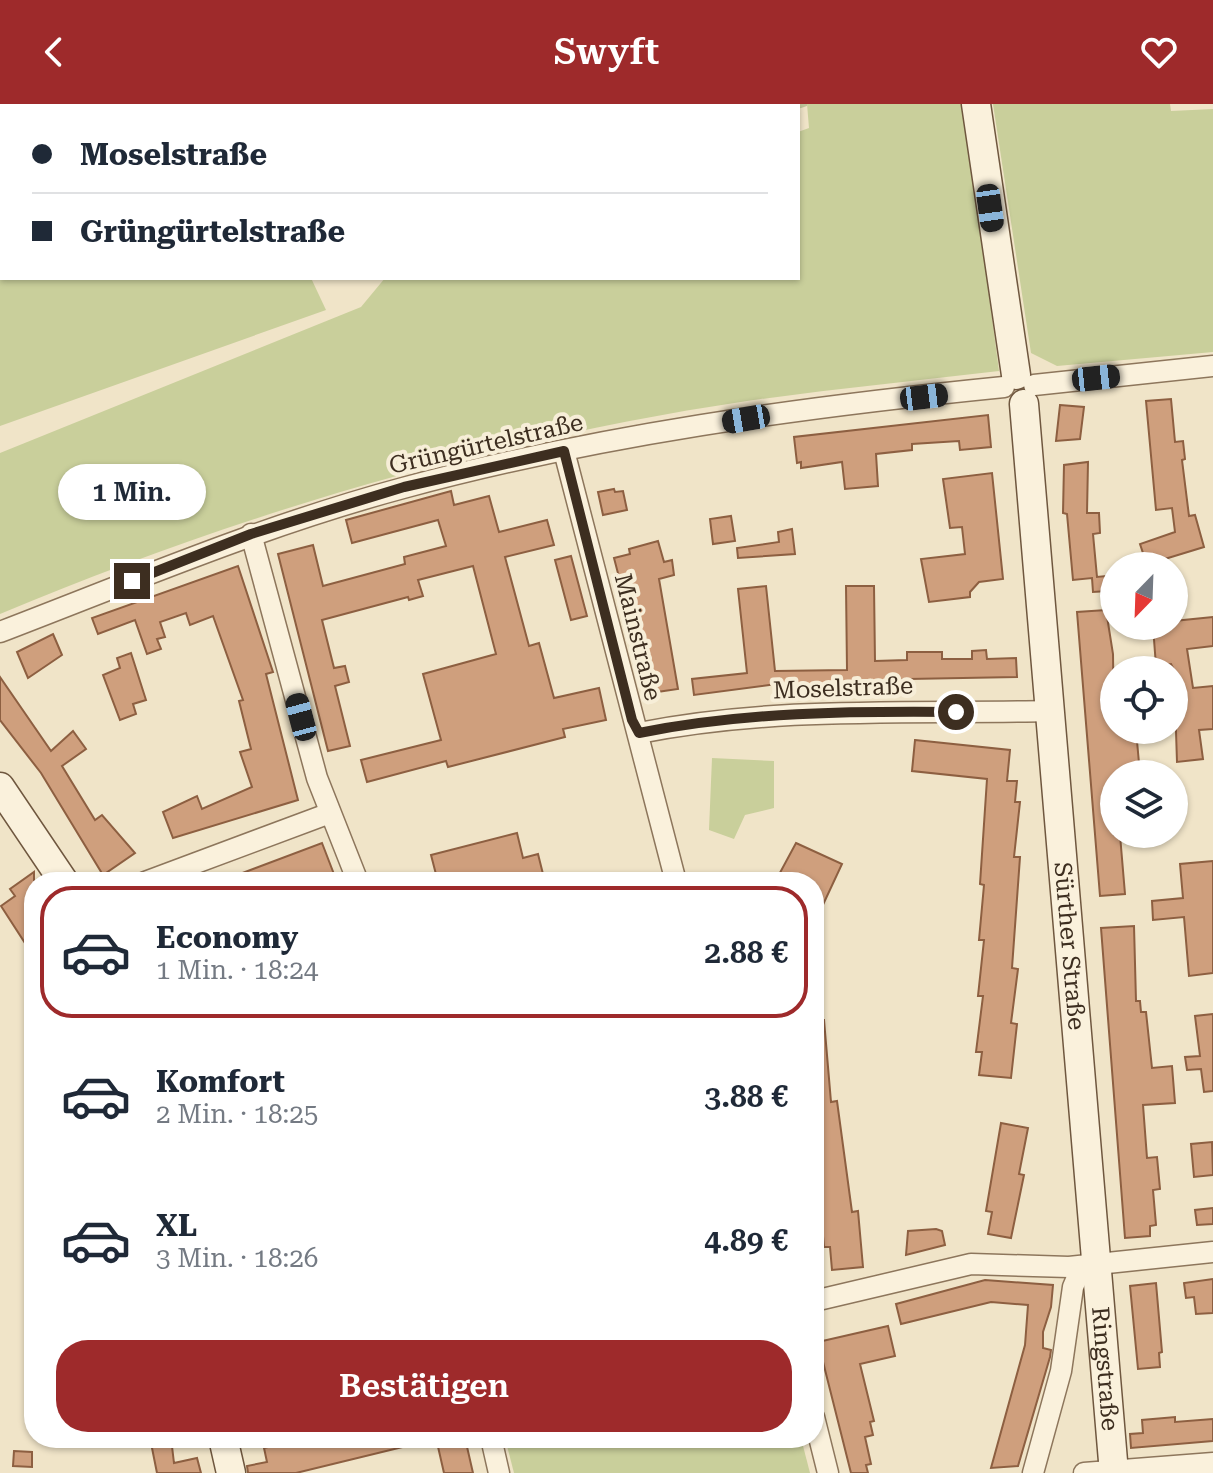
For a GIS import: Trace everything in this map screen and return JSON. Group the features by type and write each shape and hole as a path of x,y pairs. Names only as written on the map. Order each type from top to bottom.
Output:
{"street":[{"name":"Sürther Straße","path":"976,104 1019,388 1095,1264"},
{"name":"Grüngürtelstraße","path":"0,632 251,534 404,487 564,451 746,419 1213,366"},
{"name":"Mainstraße","path":"564,451 674,872"},
{"path":"251,534 330,813 354,872"},
{"name":"Moselstraße","path":"639,733 688,723 785,715 1049,711"},
{"path":"0,787 57,872"},
{"path":"172,872 330,813"},
{"path":"824,1299 971,1264 1069,1267 1213,1252"},
{"path":"1033,1473 1061,1371 1073,1287 1079,1273 1095,1264"},
{"name":"Ringstraße","path":"1095,1264 1114,1472"},
{"path":"225,1448 231,1473"},
{"path":"493,1448 499,1473"},
{"path":"822,1448 828,1473"},
{"path":"1084,1473 1213,1463"}],"green space":[{"path":"807,104 964,104 999,371 747,401 556,436 461,459 274,513 182,544 0,614 0,453 361,307 383,280 800,280 800,131 809,128"},
{"path":"993,104 1170,104 1171,111 1213,109 1213,352 1057,366 1031,353"},
{"path":"0,280 312,280 326,310 0,426"},
{"path":"712,758 774,761 774,808 745,815 734,839 709,830"},
{"path":"508,1448 804,1448 810,1473 514,1473"}],"building":[{"path":"1171,399 1175,442 1183,441 1185,459 1182,460 1189,516 1195,515 1204,547 1188,552 1143,552 1140,544 1175,532 1172,508 1156,510 1146,401"},
{"path":"1060,405 1084,407 1080,439 1056,441"},
{"path":"988,415 991,447 960,450 959,441 912,444 912,450 876,454 878,486 845,489 842,462 801,468 801,462 797,463 794,437"},
{"path":"1088,462 1087,513 1099,513 1100,533 1093,534 1100,592 1093,592 1092,578 1073,580 1067,514 1063,513 1064,465"},
{"path":"992,473 1003,579 979,582 970,592 970,597 929,602 921,559 965,554 962,527 950,528 943,479"},
{"path":"614,489 615,492 623,491 627,510 603,515 598,492"},
{"path":"451,491 454,505 489,496 499,532 547,520 554,545 505,557 529,646 539,643 554,698 599,688 606,720 563,729 565,737 448,767 446,761 367,782 361,760 441,740 423,674 496,654 473,566 418,580 423,596 409,600 408,597 322,620 334,668 345,666 349,682 335,686 350,746 328,751 278,554 313,545 323,586 405,564 404,557 446,546 438,520 352,543 346,520"},
{"path":"731,516 735,541 713,544 710,519"},
{"path":"792,529 795,554 738,558 737,548 779,542 778,532"},
{"path":"658,541 664,562 672,560 674,575 659,579 678,689 650,693 631,578 620,581 614,558 630,554 629,549"},
{"path":"571,556 587,616 571,620 555,560"},
{"path":"238,566 273,672 266,674 298,800 173,838 163,812 197,796 202,809 252,787 240,752 251,749 239,701 243,700 213,616 190,625 186,613 160,622 165,637 157,639 161,649 147,654 135,620 98,634 92,618"},
{"path":"766,586 775,671 847,670 846,586 874,586 875,661 907,660 907,652 942,652 942,659 972,659 972,651 986,650 987,659 1016,658 1017,677 908,679 847,686 792,686 792,682 694,695 692,679 747,673 738,589"},
{"path":"1100,610 1100,640 1111,640 1113,656 1100,656 1100,744 1137,744 1139,760 1100,760 1100,848 1121,848 1125,894 1100,896 1077,612"},
{"path":"1213,617 1213,646 1187,649 1193,688 1213,686 1213,729 1199,730 1203,759 1188,761 1177,760 1176,744 1188,744 1188,656 1155,656 1154,640 1188,640 1188,620"},
{"path":"53,634 62,655 28,678 17,652"},
{"path":"131,653 146,700 133,704 136,714 120,720 103,675 120,668 117,658"},
{"path":"0,677 51,751 73,731 86,749 62,766 95,820 102,815 135,853 107,872 101,872 41,773 0,720"},
{"path":"915,740 1010,750 1007,781 1017,781 1015,802 1020,802 1014,857 1020,857 1012,968 1018,969 1011,1023 1017,1024 1011,1078 979,1075 982,1052 976,1052 983,996 978,996 984,940 979,940 984,885 980,884 987,779 912,771"},
{"path":"517,833 523,858 538,854 542,872 435,872 431,855"},
{"path":"322,843 333,872 245,872"},
{"path":"796,843 842,864 824,903 824,872 780,872"},
{"path":"1213,861 1213,973 1189,976 1184,917 1153,920 1152,901 1183,898 1180,864"},
{"path":"24,879 24,941 1,906 15,896 10,889"},
{"path":"1134,926 1136,1001 1140,1001 1141,1012 1146,1012 1152,1068 1172,1066 1175,1103 1143,1105 1147,1158 1157,1157 1160,1189 1153,1190 1156,1225 1150,1226 1150,1236 1125,1238 1101,928"},
{"path":"1213,1014 1213,1091 1204,1092 1201,1069 1187,1070 1185,1057 1200,1056 1195,1016"},
{"path":"824,1020 831,1102 837,1101 852,1212 858,1211 863,1267 832,1270 830,1247 824,1247"},
{"path":"1001,1123 1028,1128 1019,1174 1024,1175 1011,1238 988,1234 992,1212 986,1211"},
{"path":"1212,1142 1213,1175 1194,1177 1191,1144"},
{"path":"1213,1208 1213,1224 1197,1225 1195,1210"},
{"path":"908,1231 942,1231 945,1245 906,1255"},
{"path":"1213,1279 1213,1313 1196,1314 1194,1297 1186,1298 1184,1283"},
{"path":"985,1280 1053,1285 1051,1307 1043,1332 1043,1348 1051,1350 1050,1357 1018,1466 991,1468 1025,1345 1028,1305 991,1302 901,1324 896,1304"},
{"path":"1156,1283 1162,1352 1159,1353 1160,1367 1138,1369 1130,1286"},
{"path":"888,1326 895,1356 860,1364 874,1421 870,1422 873,1435 865,1437 871,1464 866,1465 868,1473 851,1473 824,1366 824,1341"},
{"path":"1175,1417 1175,1422 1213,1419 1213,1441 1131,1448 1130,1434 1143,1433 1142,1420"},
{"path":"152,1448 172,1448 174,1463 197,1458 201,1473 157,1473"},
{"path":"264,1448 399,1448 296,1473 248,1473 247,1466 267,1462"},
{"path":"438,1448 467,1448 473,1473 444,1473"},
{"path":"14,1451 32,1452 32,1467 13,1466"}],"route":[{"path":"132,581 251,534 404,487 564,451 632,720 639,733 688,723 785,715 956,712"}]}
